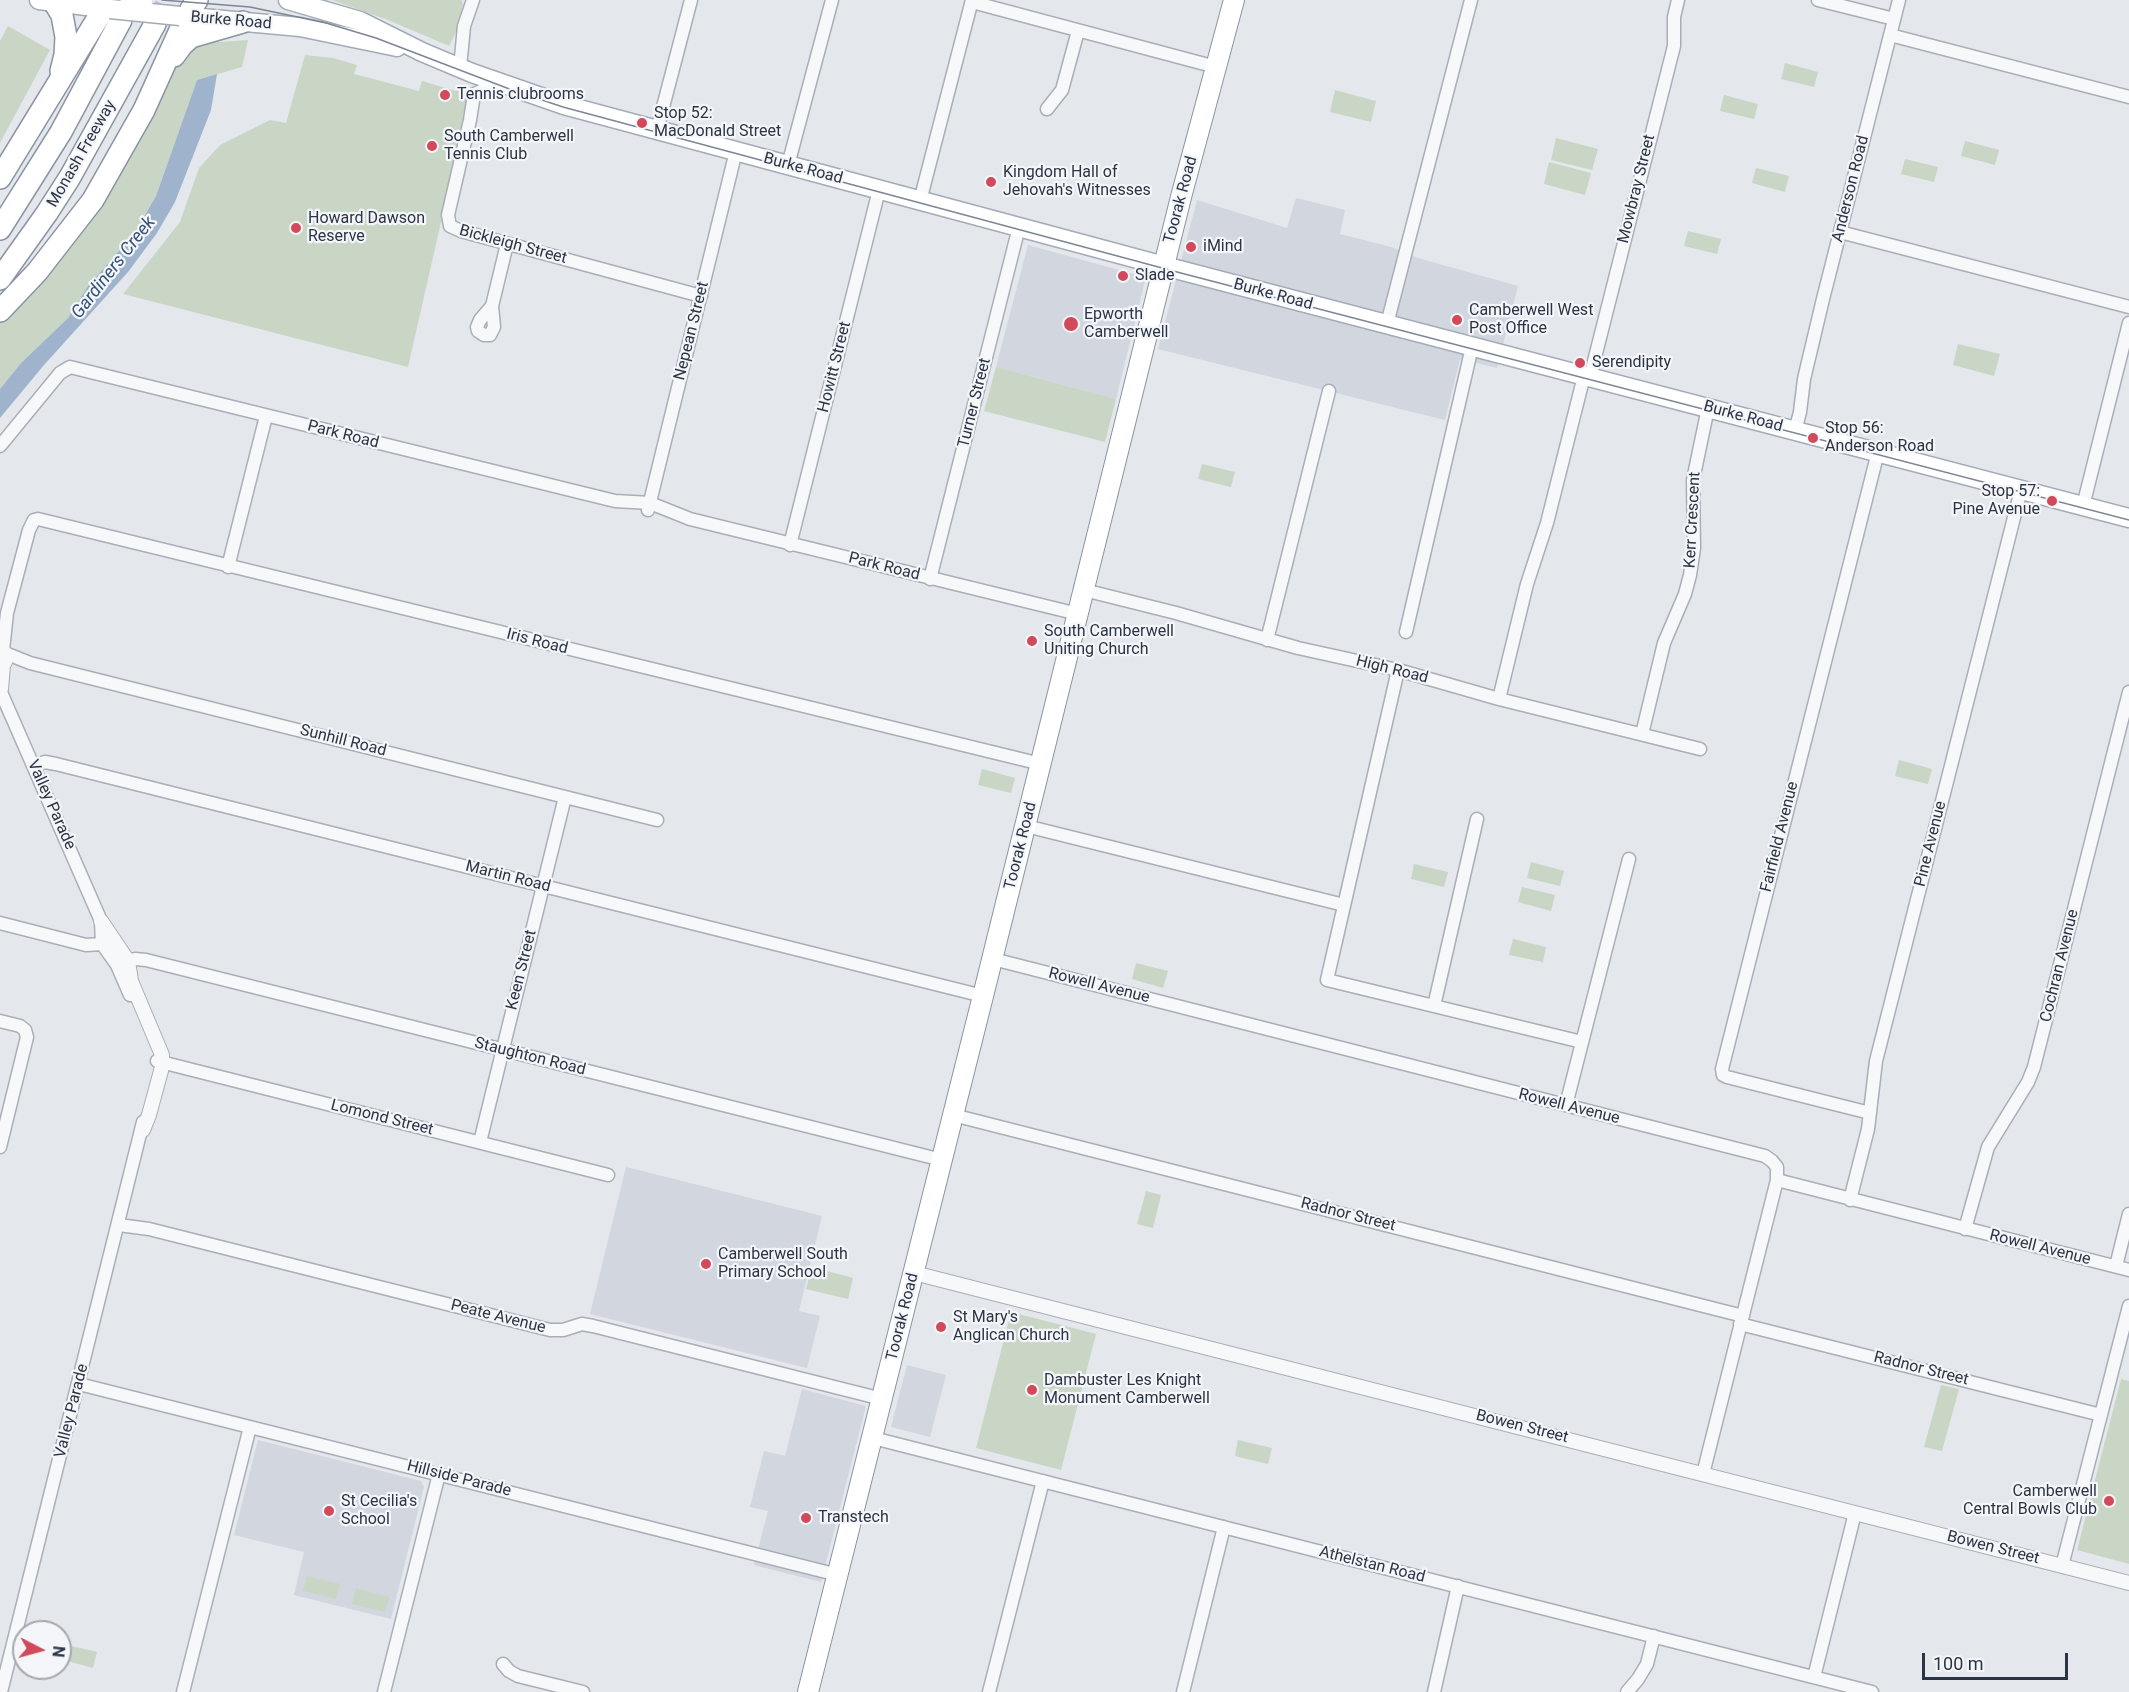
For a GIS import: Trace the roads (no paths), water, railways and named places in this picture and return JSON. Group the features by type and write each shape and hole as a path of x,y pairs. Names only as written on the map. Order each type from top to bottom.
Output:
{"highway":[{"path":"131,0 156,19"},
{"name":"Toorak Road","path":"808,1692 993,959 1164,266 1234,0"},
{"path":"46,1 62,15 66,37 57,86"},
{"path":"156,87 187,8"},
{"path":"0,178 57,86 111,10"},
{"name":"Monash Freeway","path":"0,229 61,132 111,10"},
{"name":"Monash Freeway","path":"0,279 70,177 156,19"},
{"path":"0,311 37,272 93,200 177,51 188,39 243,22"}],"main road":[{"name":"Burke Road","path":"288,0 360,21 455,66 564,105 1164,266 2129,518"},
{"name":"Burke Road","path":"46,1 156,19 187,8 243,22 318,30 422,52"}],"street":[{"path":"455,66 464,26 473,0"},
{"path":"657,130 691,0"},
{"path":"788,165 832,0"},
{"path":"1387,324 1471,0"},
{"name":"Mowbray Street","path":"1499,699 1527,584 1547,523 1674,46 1674,16 1678,0"},
{"path":"1818,0 1894,19"},
{"name":"Anderson Road","path":"1791,430 1899,0"},
{"path":"920,201 972,1 1216,67"},
{"path":"1047,109 1062,90 1078,31"},
{"path":"1890,35 2129,97"},
{"name":"Bickleigh Street","path":"499,83 472,95 472,106 448,224 461,231 701,296"},
{"name":"Nepean Street","path":"649,507 736,151"},
{"name":"Howitt Street","path":"790,544 879,190"},
{"name":"Turner Street","path":"930,579 1019,227"},
{"path":"1840,232 2129,307"},
{"path":"492,306 507,244"},
{"path":"2083,506 2129,323"},
{"path":"1406,632 1472,347"},
{"name":"Park Road","path":"0,446 60,373 70,368 615,501 634,510 649,507 668,518 690,519 1078,614"},
{"path":"1267,640 1329,391"},
{"name":"Kerr Crescent","path":"1642,734 1664,643 1685,594 1690,575 1694,548 1693,480 1708,408"},
{"path":"228,567 266,416"},
{"name":"Fairfield Avenue","path":"1870,1113 1728,1077 1723,1075 1722,1069 1878,452"},
{"name":"Pine Avenue","path":"1850,1200 1870,1113 1876,1061 2021,490"},
{"name":"Iris Road","path":"34,520 38,519 1041,764"},
{"name":"Valley Parade","path":"1,1692 143,1130 149,1115 160,1061 157,1042 123,963 101,921 0,689 3,620 29,530 34,520"},
{"name":"High Road","path":"1083,590 1176,613 1267,640 1398,670 1499,699 1700,749"},
{"name":"Sunhill Road","path":"2,657 657,820"},
{"path":"1398,670 1327,980 1582,1041"},
{"name":"Cochran Avenue","path":"1965,1229 1986,1152 2028,1082 2034,1067 2129,692"},
{"name":"Martin Road","path":"34,766 45,762 56,764 983,996"},
{"name":"Keen Street","path":"480,1142 566,797"},
{"path":"1434,1005 1477,819"},
{"path":"1026,826 1344,905"},
{"path":"1566,1105 1629,859"},
{"name":"Valley Parade","path":"101,921 102,944 123,963"},
{"path":"0,923 86,945 102,944"},
{"name":"Rowell Avenue","path":"993,959 1769,1158 1777,1167 1777,1180 2129,1270"},
{"name":"Staughton Road","path":"123,963 146,960 942,1160"},
{"path":"0,1021 18,1025 25,1030 26,1043 0,1147"},
{"name":"Lomond Street","path":"160,1061 608,1175"},
{"name":"Radnor Street","path":"953,1115 2101,1415"},
{"path":"1703,1474 1777,1180"},
{"path":"2116,1266 2129,1214"},
{"name":"Peate Avenue","path":"120,1221 550,1330 559,1331 582,1324 593,1326 882,1399"},
{"name":"Bowen Street","path":"914,1273 2129,1583"},
{"path":"2062,1566 2129,1306"},
{"name":"Hillside Parade","path":"79,1384 838,1575"},
{"path":"183,1692 250,1427"},
{"name":"Athelstan Road","path":"873,1438 1872,1692"},
{"path":"384,1692 439,1474"},
{"path":"989,1692 1043,1481"},
{"path":"1814,1677 1855,1513"},
{"path":"1183,1692 1224,1527"},
{"path":"1434,1692 1458,1587"},
{"path":"1627,1692 1647,1664 1654,1636"},
{"path":"503,1664 518,1676 583,1692"}],"water":[{"name":"Gardiners Creek","path":"217,74 211,110 175,202 157,233 128,272 44,365 0,418 0,389 21,363 68,318 88,286 134,234 156,196 197,80"}],"tunnel":[{"path":"155,24 168,0"}],"tram line":[{"path":"162,0 250,7 326,23 376,38 563,107 1177,272 2129,520"}],"place":[{"name":"Tennis clubrooms","path":"445,95"},
{"name":"Stop 52: MacDonald Street","path":"642,123"},
{"name":"South Camberwell Tennis Club","path":"432,146"},
{"name":"Kingdom Hall of Jehovah's Witnesses","path":"991,182"},
{"name":"Howard Dawson Reserve","path":"296,228"},
{"name":"iMind","path":"1191,247"},
{"name":"Slade","path":"1123,276"},
{"name":"Camberwell West Post Office","path":"1457,320"},
{"name":"Epworth Camberwell","path":"1071,324"},
{"name":"Serendipity","path":"1580,363"},
{"name":"Stop 56: Anderson Road","path":"1813,438"},
{"name":"Stop 57: Pine Avenue","path":"2052,501"},
{"name":"South Camberwell Uniting Church","path":"1032,641"},
{"name":"Camberwell South Primary School","path":"706,1264"},
{"name":"St Mary's Anglican Church","path":"941,1327"},
{"name":"Dambuster Les Knight Monument Camberwell","path":"1032,1390"},
{"name":"Camberwell Central Bowls Club","path":"2109,1501"},
{"name":"St Cecilia's School","path":"329,1511"},
{"name":"Transtech","path":"806,1518"}]}
